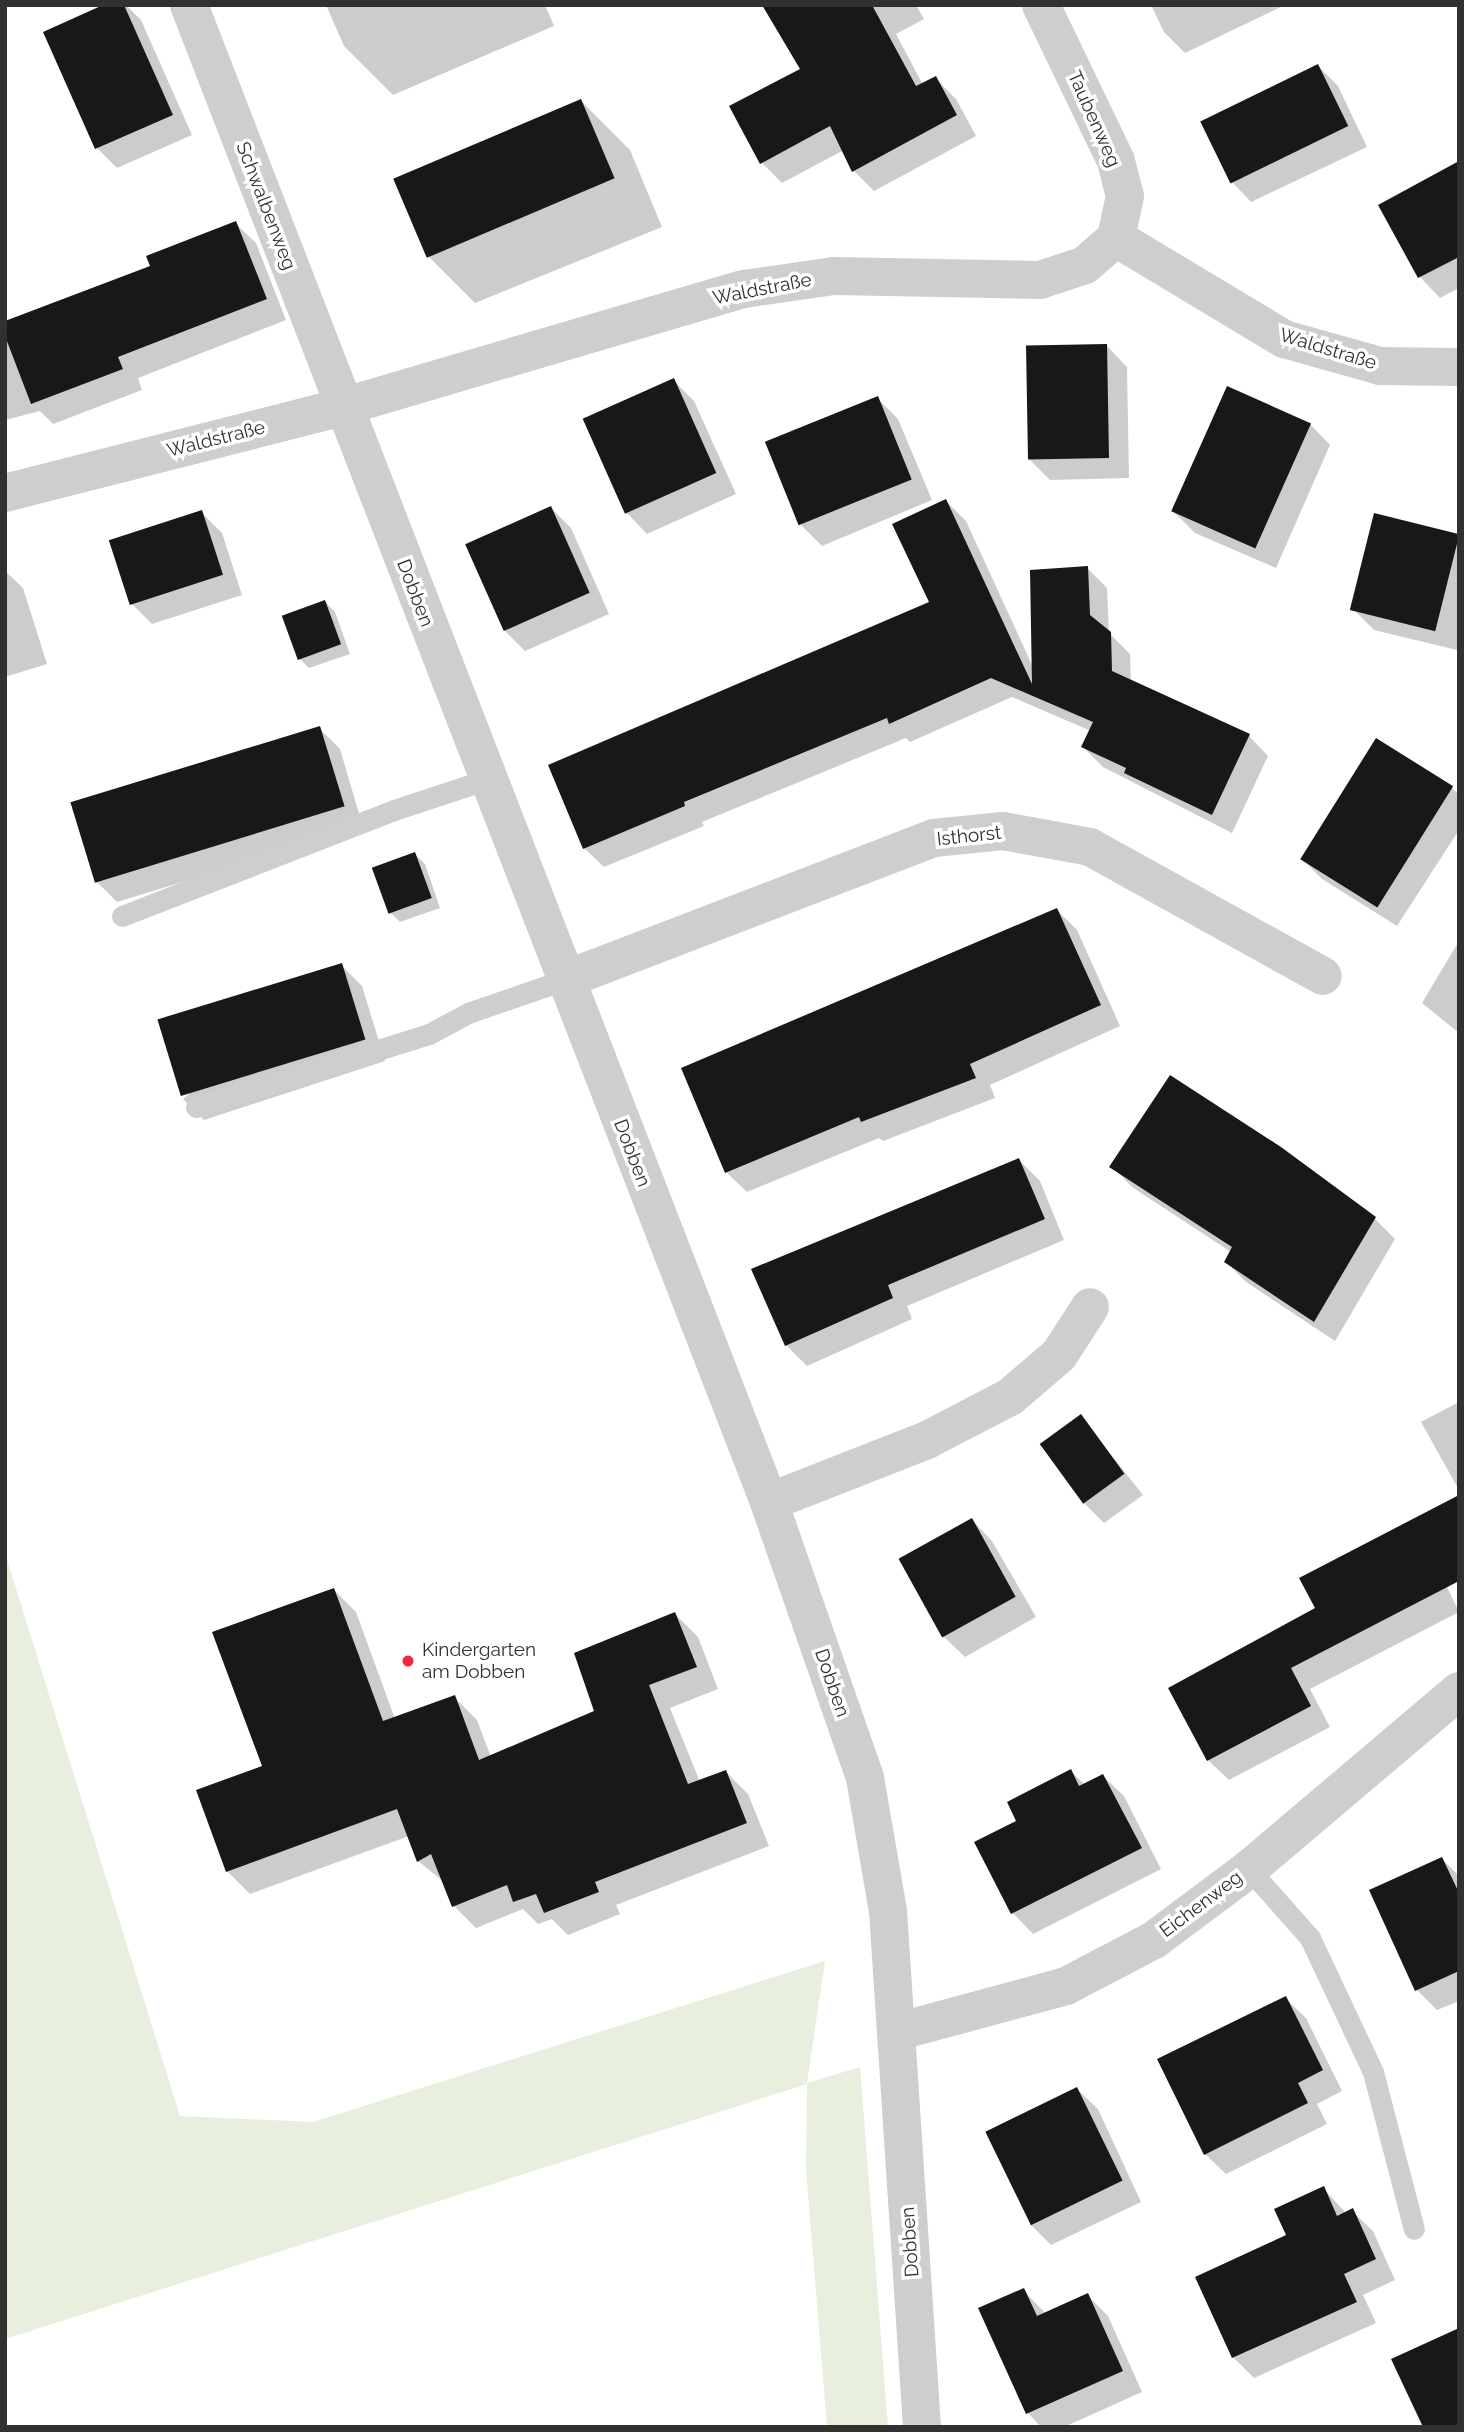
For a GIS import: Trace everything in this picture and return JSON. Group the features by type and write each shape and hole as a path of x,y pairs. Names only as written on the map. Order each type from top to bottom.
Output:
{"street":[{"name":"Schwalbenweg","path":"189,5 342,407"},
{"name":"Taubenweg","path":"1041,5 1116,161 1125,196 1116,238"},
{"name":"Waldstraße","path":"5,493 342,407 744,289 834,276 1040,280 1085,265 1116,238 1284,339 1380,366 1459,367"},
{"name":"Dobben","path":"342,407 769,1502 865,1778 888,1911 922,2427"},
{"name":"Isthorst","path":"564,980 934,838 1003,831 1090,847 1322,976"},
{"path":"769,1502 928,1440 1010,1397 1059,1355 1090,1307"},
{"name":"Eichenweg","path":"896,2032 1066,1986 1154,1940 1249,1868 1459,1691"}],"lane":[{"path":"122,916 394,810 488,779"},
{"path":"196,1107 429,1034 468,1013 564,980"},
{"path":"1249,1868 1310,1938 1373,2072 1413,2229"}],"green space":[{"path":"5,1553 180,2116 313,2122 825,1961 807,2083 860,2067 888,2427 827,2427 806,2169 807,2084 5,2339"}],"building":[{"path":"103,5 124,5 173,115 95,149 43,32"},
{"path":"762,5 872,5 916,86 936,76 957,115 852,172 830,126 760,164 729,106 800,69"},
{"path":"1318,64 1348,126 1231,183 1200,121"},
{"path":"581,99 615,178 427,258 393,179"},
{"path":"1459,161 1459,257 1418,278 1378,205"},
{"path":"236,221 267,299 118,357 123,369 31,404 5,336 5,321 150,266 146,256"},
{"path":"1107,344 1109,458 1028,459 1026,345"},
{"path":"674,378 716,473 625,514 583,419"},
{"path":"1227,386 1311,423 1255,549 1171,511"},
{"path":"878,396 912,479 799,525 765,442"},
{"path":"946,499 1032,684 1030,570 1088,566 1090,615 1111,632 1112,671 1250,734 1212,815 1124,773 1126,768 1081,747 1093,722 991,678 889,724 887,718 684,802 685,806 583,849 548,765 929,602 892,524"},
{"path":"551,506 590,593 504,631 465,544"},
{"path":"202,510 223,575 130,605 109,540"},
{"path":"1374,513 1459,534 1435,631 1350,610"},
{"path":"325,600 341,644 298,660 282,616"},
{"path":"320,726 345,806 95,883 70,802"},
{"path":"1376,738 1453,786 1377,907 1300,859"},
{"path":"415,852 432,898 389,914 372,868"},
{"path":"1057,908 1101,1005 970,1064 976,1078 861,1122 859,1117 725,1173 681,1068"},
{"path":"342,963 365,1040 181,1096 157,1019"},
{"path":"1170,1075 1281,1147 1376,1217 1314,1322 1224,1262 1232,1247 1109,1167"},
{"path":"1019,1158 1045,1219 888,1285 893,1298 785,1346 751,1269"},
{"path":"1081,1414 1124,1474 1083,1504 1040,1444"},
{"path":"1459,1495 1459,1581 1291,1668 1311,1706 1207,1761 1168,1688 1315,1608 1299,1578"},
{"path":"972,1518 1016,1597 942,1637 899,1559"},
{"path":"334,1588 383,1721 455,1695 479,1760 594,1711 574,1653 675,1612 697,1667 649,1685 688,1784 726,1770 747,1823 595,1882 599,1892 544,1913 536,1894 513,1902 507,1885 452,1907 431,1854 417,1862 397,1809 226,1872 196,1790 262,1766 212,1632"},
{"path":"1071,1769 1079,1786 1103,1774 1142,1848 1011,1914 974,1842 1016,1821 1007,1802"},
{"path":"1442,1857 1459,1893 1459,1971 1415,1991 1369,1890"},
{"path":"1286,1996 1323,2070 1298,2083 1308,2103 1204,2155 1157,2059"},
{"path":"1077,2087 1123,2180 1031,2225 985,2132"},
{"path":"1324,2186 1337,2216 1353,2208 1376,2259 1344,2274 1357,2302 1232,2358 1195,2277 1286,2235 1274,2209"},
{"path":"1024,2288 1037,2316 1088,2293 1123,2371 1026,2414 978,2308"},
{"path":"1459,2328 1459,2427 1423,2427 1391,2359"}],"place":[{"name":"Kindergarten am Dobben","path":"408,1661"}]}
